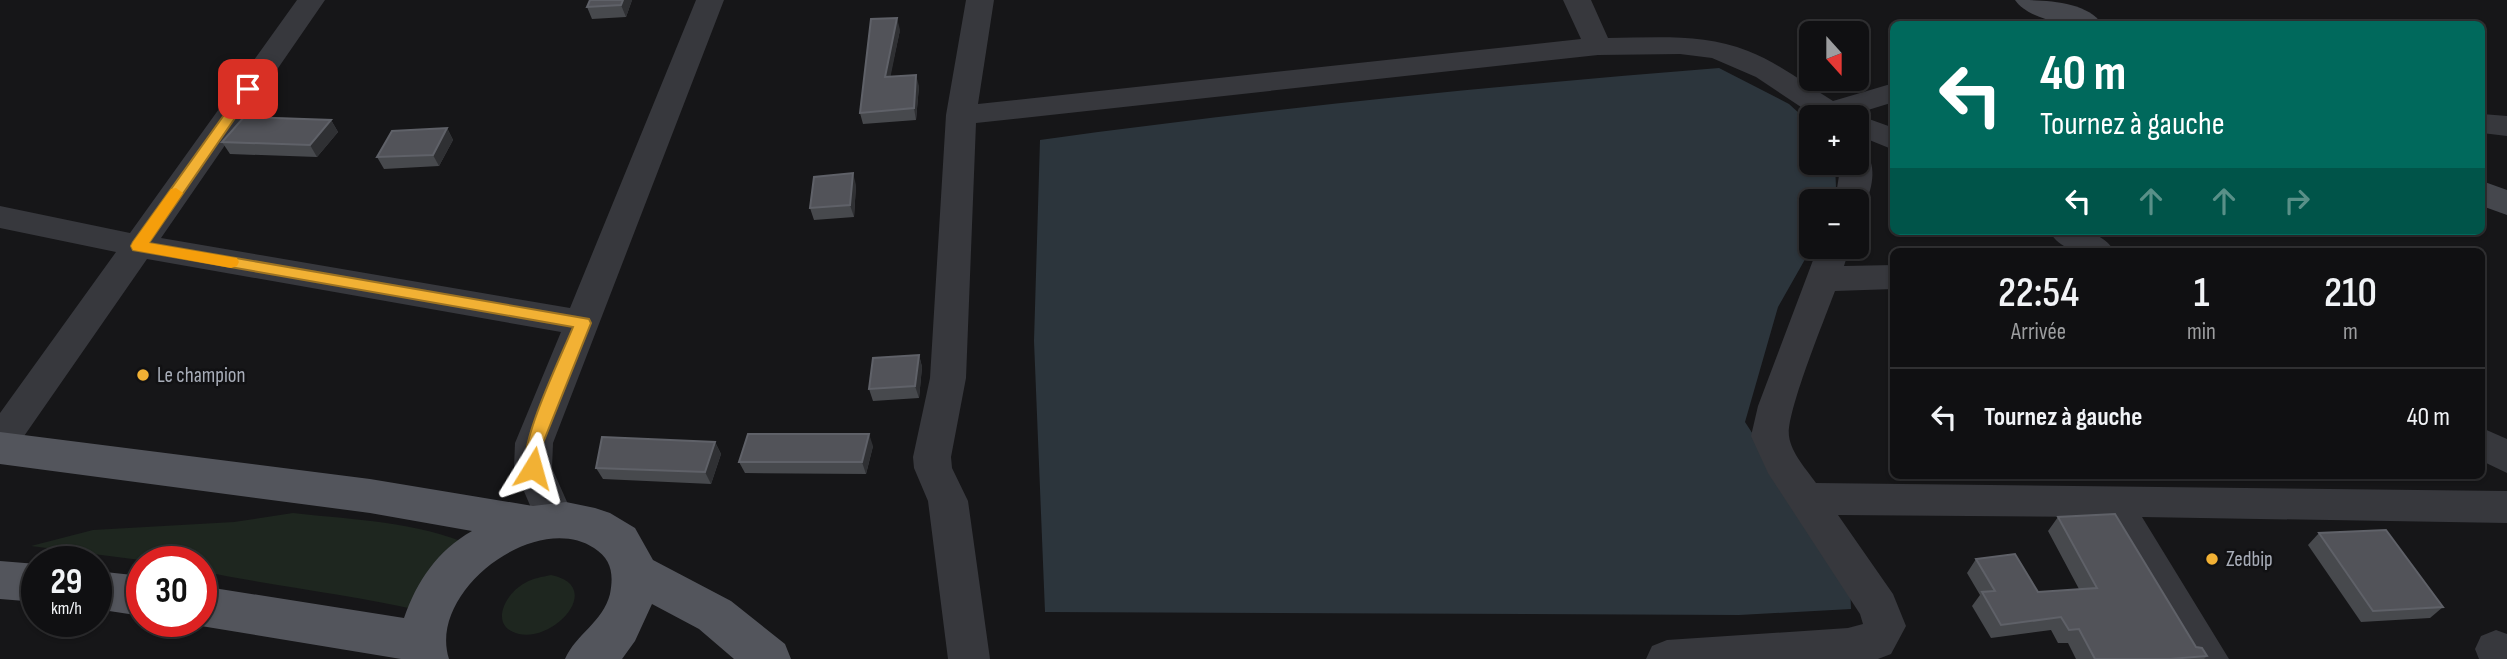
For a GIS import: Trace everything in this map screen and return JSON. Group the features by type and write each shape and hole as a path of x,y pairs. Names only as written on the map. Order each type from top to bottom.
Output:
{"main road":[{"path":"0,447 370,495 544,522 585,522 610,532 628,549 635,572 632,600 618,629 588,659"},
{"path":"217,609 424,651 427,607 444,579 469,555 499,536 544,522"},
{"path":"635,572 715,615 768,659"},
{"path":"0,580 21,582"}],"street":[{"path":"0,442 311,0"},
{"path":"544,522 533,468 534,443 710,0"},
{"path":"969,659 948,500 933,468 932,457 948,378 961,115 980,0"},
{"path":"1577,0 1598,46"},
{"path":"2030,0 2080,21"},
{"path":"961,115 1598,46 1696,47 1728,53 1818,105"},
{"path":"1861,105 1890,94"},
{"path":"2485,124 2507,126"},
{"path":"1869,129 1890,138"},
{"path":"2485,193 2507,203"},
{"path":"0,216 139,246 583,323"},
{"path":"2071,235 2092,248"},
{"path":"1667,659 1847,647 1876,641 1885,626 1878,607 1781,462 1770,436 1776,406 1829,263 1890,276"},
{"path":"2485,445 2507,458"},
{"path":"1806,499 2507,507"},
{"path":"2111,501 2208,659"}],"shaded area":[{"path":"1719,68 1789,104 1799,113 1799,175 1835,175 1836,189 1799,189 1799,259 1805,259 1778,307 1745,422 1850,583 1851,609 1739,615 1045,612 1034,341 1040,140 1210,118 1549,82"},
{"path":"293,513 407,526 473,546 418,610 217,574 217,546 126,546 126,558 112,556 112,546 31,546 93,530 234,522"},
{"path":"551,575 567,581 574,590 574,601 569,612 547,630 519,634 510,630 502,617 511,594 528,581"}],"building":[{"path":"590,0 623,0 621,5 587,7"},
{"path":"897,18 885,77 916,75 914,108 860,113 871,19"},
{"path":"244,117 331,120 310,145 222,142"},
{"path":"447,128 433,155 377,157 392,131"},
{"path":"853,173 850,205 810,208 814,177"},
{"path":"919,355 915,386 869,389 873,358"},
{"path":"748,434 869,434 862,462 739,462"},
{"path":"602,437 715,442 705,472 596,468"},
{"path":"2115,514 2196,647 2202,648 2207,656 2095,659 2079,629 2069,630 2061,617 2001,625 1982,592 1995,591 1976,559 2015,554 2038,592 2097,588 2058,517"},
{"path":"2386,530 2443,607 2373,611 2319,533"}],"slow traffic":[{"path":"176,193 139,246 231,262"}],"place":[{"name":"Le champion","path":"143,375"},
{"name":"Zedbip","path":"2212,559"}],"route":[{"path":"248,89 139,246 583,323 534,443 533,468"}]}
